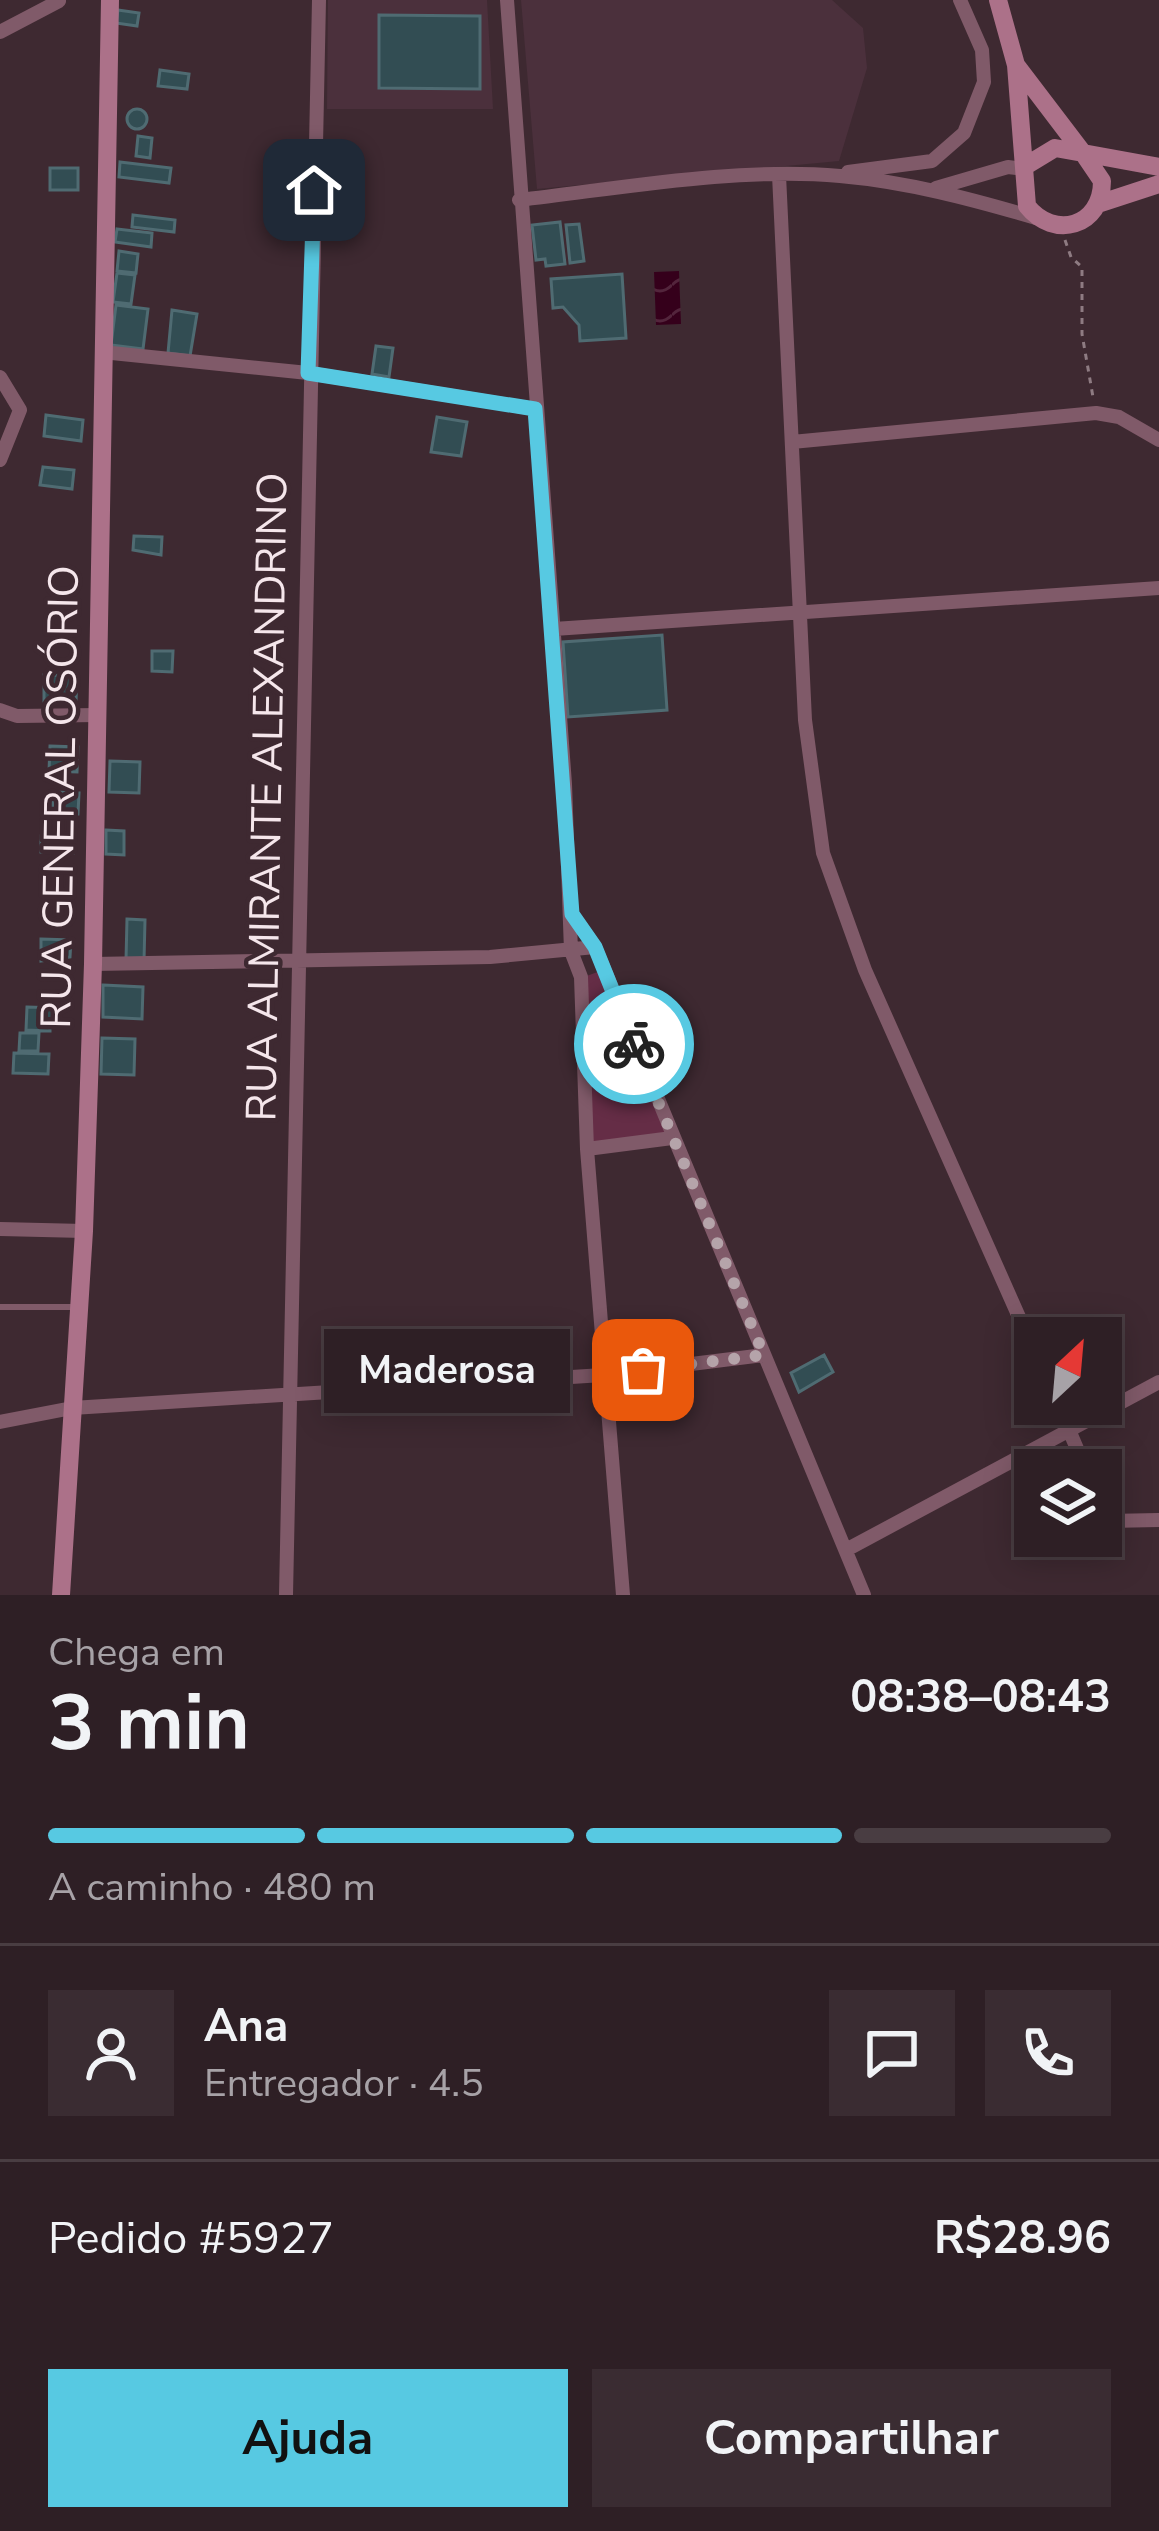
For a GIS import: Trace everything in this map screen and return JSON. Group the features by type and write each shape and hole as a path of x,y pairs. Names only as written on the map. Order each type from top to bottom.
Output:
{"street":[{"path":"0,32 60,0"},
{"name":"RUA GENERAL OSÓRIO","path":"61,1595 84,1231 93,964 110,0"},
{"name":"RUA ALMIRANTE ALEXANDRINO","path":"286,1595 319,0"},
{"path":"507,0 554,629 571,952 581,977 587,1149 623,1595"},
{"path":"837,175 932,161 964,133 983,82 982,50 960,0"},
{"path":"998,0 1016,65 1020,148 1026,167 1022,191 1036,218"},
{"path":"1016,65 1102,182 1099,204"},
{"path":"936,188 1008,166 1026,167 1055,148 1159,167"},
{"path":"519,200 779,175 837,175 936,188 1061,227 1076,225 1099,204 1159,184"},
{"path":"779,175 798,612 814,806 837,902 1019,1317"},
{"path":"102,352 308,373 535,409"},
{"path":"0,377 20,410 0,460"},
{"path":"792,442 1096,413 1120,417 1159,440"},
{"path":"554,629 1159,588"},
{"path":"0,710 17,716 98,715"},
{"path":"572,914 595,947 864,1595"},
{"path":"93,964 571,952 595,947"},
{"path":"581,977 603,969"},
{"path":"587,1149 672,1138"},
{"path":"0,1229 84,1231"},
{"path":"0,1422 72,1408 603,1375 764,1355"},
{"path":"846,1550 1159,1382"},
{"path":"1068,1427 1077,1449"},
{"path":"1122,1521 1159,1520"}],"lane":[{"path":"0,1307 78,1307"}],"path":[{"path":"1061,227 1071,257 1082,266 1082,334 1096,413"}],"shaded area":[{"path":"328,0 487,0 493,109 327,109"},
{"path":"521,0 832,0 863,28 867,68 839,161 537,189"},
{"path":"603,970 671,1137 588,1148 581,978"}],"water":[{"path":"679,271 681,324 656,325 654,272"}],"building":[{"path":"118,10 139,13 137,26 116,23"},
{"path":"379,15 480,16 480,89 379,88"},
{"path":"160,70 189,74 187,89 158,86"},
{"path":"137,109 147,119 137,129 127,119"},
{"path":"138,136 152,138 150,158 136,156"},
{"path":"120,162 171,168 169,183 119,177"},
{"path":"50,168 78,168 78,190 50,190"},
{"path":"133,215 175,220 174,232 132,227"},
{"path":"560,222 565,264 546,266 545,259 536,260 532,225"},
{"path":"579,224 584,261 570,263 566,225"},
{"path":"117,229 152,233 151,247 115,242"},
{"path":"119,251 138,254 136,273 117,271"},
{"path":"117,273 135,275 131,304 113,302"},
{"path":"622,274 626,338 580,341 579,325 563,307 553,308 551,279"},
{"path":"116,305 148,309 143,349 111,345"},
{"path":"172,310 197,314 190,356 168,353"},
{"path":"376,346 393,348 389,377 372,374"},
{"path":"46,415 83,420 81,441 44,436"},
{"path":"437,417 467,422 461,456 431,452"},
{"path":"43,467 74,470 72,489 40,485"},
{"path":"134,536 162,537 161,555 133,550"},
{"path":"662,635 667,710 568,717 563,642"},
{"path":"152,651 173,651 172,672 152,671"},
{"path":"44,675 77,676 76,702 44,701"},
{"path":"50,746 78,747 77,772 49,771"},
{"path":"110,761 140,762 139,793 109,792"},
{"path":"53,792 79,793 78,814 53,813"},
{"path":"106,830 124,831 124,855 106,854"},
{"path":"41,836 73,837 73,853 41,852"},
{"path":"127,919 145,920 144,961 126,960"},
{"path":"41,939 71,940 70,957 41,961"},
{"path":"103,985 143,987 142,1019 103,1017"},
{"path":"27,1007 57,1008 57,1023 50,1023 50,1031 26,1030"},
{"path":"20,1033 39,1033 38,1051 19,1051"},
{"path":"102,1038 135,1039 134,1075 101,1074"},
{"path":"14,1053 49,1054 48,1074 13,1073"},
{"path":"824,1355 833,1372 799,1392 791,1373"}],"way so far":[{"path":"634,1044 764,1355 643,1370"}],"place":[{"name":"Maderosa","path":"643,1370"}],"route":[{"path":"314,190 308,373 535,409 572,914 595,947 634,1044"}]}
